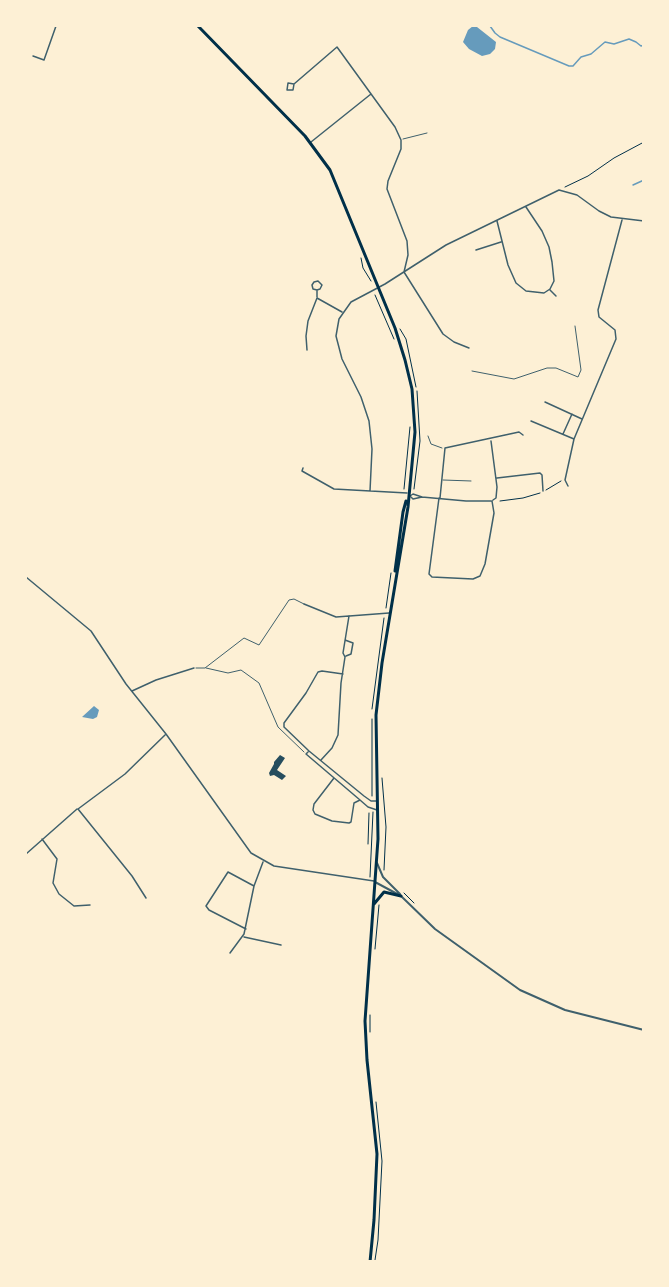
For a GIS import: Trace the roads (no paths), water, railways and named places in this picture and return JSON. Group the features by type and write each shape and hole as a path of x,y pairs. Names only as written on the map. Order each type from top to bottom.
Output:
{"main road":[{"path":"198,26 311,142 336,183 402,349 412,389 415,432 406,522 394,585 377,703 378,810 365,1021 377,1154 372,1262"},
{"path":"374,904 384,892 402,894"}],"street":[{"path":"33,56 44,60 56,26"},
{"path":"294,84 338,47 399,132 401,140 399,155 387,189 407,242 408,255 404,272 443,334 450,340 469,348"},
{"path":"311,142 372,93"},
{"path":"370,491 372,449 369,421 337,342 338,325 343,312 356,298 378,288 446,245 559,190 573,193 611,217 644,221"},
{"path":"497,220 508,265 518,285 526,291 540,294 550,289 554,275 549,247 542,231 525,206"},
{"path":"568,486 566,480 574,440 616,339 615,330 599,317 598,310 622,219"},
{"path":"476,250 502,242"},
{"path":"550,289 556,296"},
{"path":"307,350 308,321 317,298 317,290"},
{"path":"317,298 343,312"},
{"path":"545,402 582,419"},
{"path":"563,435 572,414"},
{"path":"531,421 574,440"},
{"path":"490,440 496,478 494,513 485,564 480,576 472,579 432,577 429,574 440,498 444,448 519,432 523,435"},
{"path":"303,468 302,471 330,488 407,495 413,499 422,497 466,501 494,500"},
{"path":"496,478 540,473 543,491"},
{"path":"26,577 91,631 131,692 166,734 248,851 264,862 280,867 370,879 402,894"},
{"path":"304,604 336,616 390,613"},
{"path":"321,760 332,748 338,735 345,657 343,653 349,616"},
{"path":"345,640 353,644 351,654 345,657"},
{"path":"131,692 156,680 194,668"},
{"path":"343,674 318,672 284,723 285,729 372,801 378,802"},
{"path":"26,854 78,809 125,774 166,734"},
{"path":"309,751 306,754 360,800 378,810"},
{"path":"339,775 314,804 315,814 332,821 349,823 354,803 360,800"},
{"path":"78,809 132,876 146,898"},
{"path":"42,839 57,859 53,883 59,894 74,906 90,905"},
{"path":"376,860 383,877 435,929 520,990 565,1010 644,1030"},
{"path":"230,953 246,929 254,886 264,862"},
{"path":"246,929 209,910 206,906 228,872 254,886"},
{"path":"243,936 282,945"}],"lane":[{"path":"401,140 427,133"},
{"path":"472,371 514,379 556,368 578,377 580,370 575,326"},
{"path":"429,435 431,444 444,448"},
{"path":"441,480 471,481"},
{"path":"205,668 244,638 259,645 289,600 294,599 304,604"},
{"path":"194,668 228,673 241,670 259,683 278,727 306,754"}],"water":[{"path":"473,26 496,42 495,49 490,54 482,56 469,49 463,42 468,30"},
{"path":"94,706 99,710 97,717 93,719 82,717"}],"waterway":[{"path":"490,26 500,37 569,66 573,66 581,57 591,54 605,42 614,44 629,39 641,46 644,45"},
{"path":"633,185 644,180"}]}
